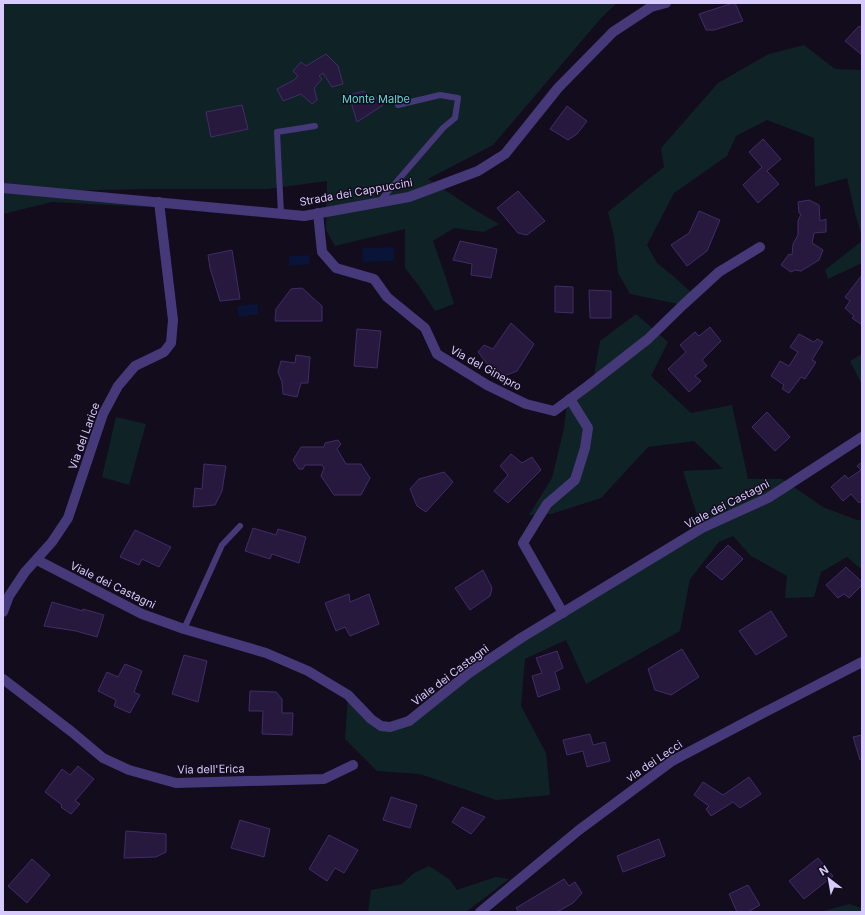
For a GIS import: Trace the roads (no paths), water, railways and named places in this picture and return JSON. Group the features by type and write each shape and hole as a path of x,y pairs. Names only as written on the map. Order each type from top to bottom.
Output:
{"street":[{"name":"Strada dei Cappuccini","path":"3,188 304,216 410,197 478,171 505,154 558,88 613,32 651,7 666,3"},
{"name":"Via del Larice","path":"3,612 9,596 25,572 52,542 68,518 103,414 118,386 135,366 164,352 171,343 173,320 159,202"},
{"name":"Via del Ginepro","path":"318,214 322,252 336,268 374,279 387,297 425,328 437,354 487,385 526,404 554,411 648,339 682,305 719,272 760,247"},
{"path":"562,613 523,543 547,504 575,480 586,448 588,428 570,399"},
{"name":"Viale dei Castagni","path":"36,560 142,614 184,629 266,654 308,671 348,694 376,723 381,726 390,727 409,721 469,673 521,638 702,528 768,498 862,437"},
{"name":"via dei Lecci","path":"480,912 579,830 672,761 862,662"},
{"name":"Via dell'Erica","path":"3,679 103,758 129,770 176,783 324,779 353,764"}],"lane":[{"path":"378,202 443,128 455,118 458,98 440,94 398,105"},
{"path":"281,214 277,132 315,126"},
{"path":"184,629 222,545 240,526"}],"water":[{"path":"394,247 394,261 363,262 362,248"},
{"path":"309,255 310,264 289,266 289,256"},
{"path":"257,304 258,314 239,317 237,306"}],"park label":[{"name":"Monte Malbe","path":"376,99"}]}
